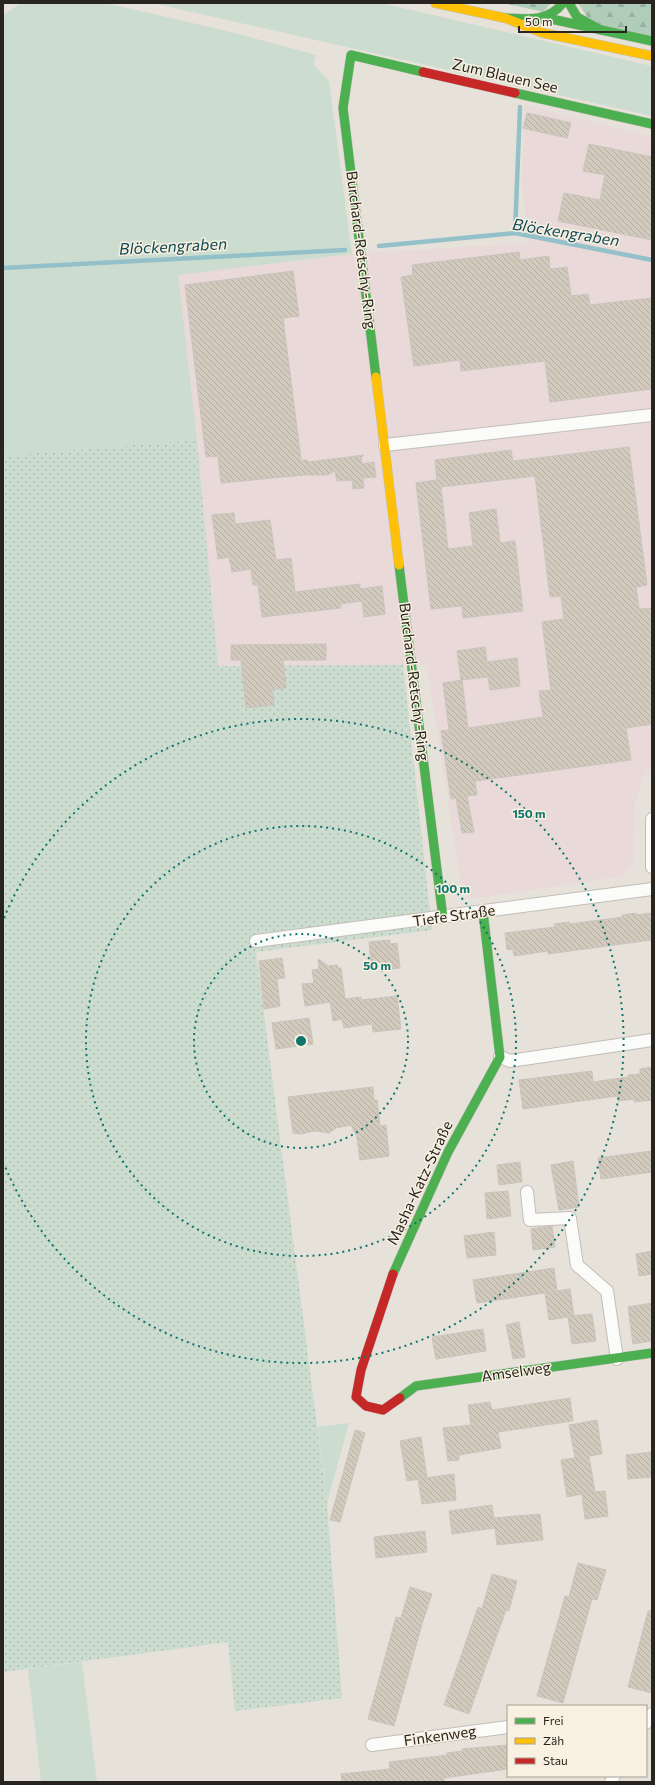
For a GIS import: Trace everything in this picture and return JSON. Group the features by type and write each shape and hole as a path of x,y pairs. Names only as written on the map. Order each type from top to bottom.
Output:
{"main road":[{"path":"435,3 505,18 543,33 652,56"},
{"path":"505,18 542,19 556,11 563,3"},
{"path":"569,3 574,13 583,22 601,30"},
{"path":"505,18 556,20 652,41"},
{"name":"Zum Blauen See","path":"351,55 652,124"},
{"name":"Burchard-Retschy-Ring","path":"351,55 343,108 443,918"},
{"path":"483,912 500,1057"},
{"name":"Masha-Katz-Straße","path":"416,1386 383,1410 366,1406 356,1397 361,1370 396,1270 448,1152 500,1057"},
{"name":"Amselweg","path":"416,1386 652,1354"}],"street":[{"path":"385,445 652,416"},
{"path":"652,819 652,867"},
{"name":"Tiefe Straße","path":"256,941 443,918 652,889"},
{"path":"500,1057 510,1061 652,1040"},
{"path":"527,1192 530,1220 570,1218 577,1265 607,1291 617,1359"},
{"name":"Finkenweg","path":"372,1745 507,1727"}],"shaded area":[{"path":"525,105 652,137 652,765 642,780 635,802 634,860 624,876 471,899 461,885 427,665 218,666 197,440 178,275 352,254 528,243 522,184"}],"green space":[{"path":"21,3 105,3 223,30 316,55 314,65 329,81 352,254 178,275 197,440 3,456 3,15"},
{"path":"152,3 381,3 652,66 652,116"},
{"path":"504,3 551,3 543,12"},
{"path":"578,3 652,3 652,37 592,24"},
{"path":"197,440 218,666 403,665 432,930 256,952 327,1503 342,1698 235,1711 228,1642 3,1672 3,456"},
{"path":"349,1423 327,1503 318,1427"},
{"path":"82,1662 97,1782 41,1782 28,1669"}],"building":[{"path":"527,113 571,123 567,138 523,128"},
{"path":"589,144 652,157 652,240 558,221 564,193 600,200 605,175 583,171"},
{"path":"519,252 520,260 549,256 550,269 567,267 571,296 588,294 590,305 652,298 652,389 550,402 545,361 461,371 460,360 414,366 401,277 413,275 412,265"},
{"path":"293,271 299,316 283,318 301,460 307,460 308,462 364,455 361,457 362,464 374,462 376,477 363,478 364,488 353,489 352,480 337,481 335,471 328,475 304,475 221,483 218,456 206,457 185,285"},
{"path":"629,447 647,585 636,587 639,609 652,608 652,724 626,728 631,760 475,781 477,795 467,796 474,832 462,833 456,798 451,799 441,731 449,730 443,683 462,680 468,728 543,717 539,691 551,690 542,622 564,619 561,596 550,597 535,476 441,487 448,549 473,546 469,513 496,509 500,543 515,541 523,611 463,618 462,606 431,609 416,483 437,480 435,460 511,450 513,461"},
{"path":"234,513 235,524 270,520 276,560 291,558 295,592 360,584 360,589 382,586 385,614 364,617 362,601 340,604 341,608 262,617 258,585 253,585 251,569 232,572 229,557 218,559 212,515"},
{"path":"326,644 326,660 283,660 286,688 272,689 274,705 246,708 241,660 231,660 231,645"},
{"path":"485,647 487,662 517,658 520,686 490,690 488,677 461,680 457,651"},
{"path":"637,913 637,915 652,913 651,940 548,954 548,951 514,956 513,949 507,950 505,933 555,927 554,924 569,922 570,924 623,917 622,915"},
{"path":"390,940 390,944 397,943 400,968 382,970 381,962 371,964 369,942"},
{"path":"282,958 285,978 277,979 280,1006 264,1009 259,961"},
{"path":"318,959 329,966 337,965 338,968 341,968 345,999 361,997 361,1000 397,996 401,1029 373,1032 372,1024 344,1028 342,1019 333,1021 330,1002 305,1006 302,984 314,983 312,970 319,969"},
{"path":"309,1018 313,1044 276,1049 272,1023"},
{"path":"652,1067 652,1100 634,1102 634,1099 618,1101 617,1096 523,1109 519,1080 592,1071 593,1082 640,1074 640,1069"},
{"path":"373,1087 374,1100 377,1100 380,1126 386,1125 389,1156 360,1160 357,1137 351,1125 336,1128 329,1133 314,1131 301,1134 293,1133 288,1097"},
{"path":"652,1151 652,1172 601,1179 598,1158"},
{"path":"573,1161 579,1207 559,1210 551,1165"},
{"path":"520,1162 522,1182 499,1185 497,1165"},
{"path":"508,1191 511,1216 487,1219 485,1193"},
{"path":"552,1226 555,1247 533,1250 531,1229"},
{"path":"494,1232 496,1255 467,1258 464,1236"},
{"path":"652,1251 652,1274 639,1276 636,1254"},
{"path":"554,1268 557,1291 570,1289 574,1316 592,1314 596,1341 572,1344 568,1317 549,1320 545,1293 477,1303 473,1280"},
{"path":"652,1303 652,1341 633,1344 628,1307"},
{"path":"519,1322 525,1357 513,1359 506,1325"},
{"path":"483,1329 486,1351 436,1359 432,1337"},
{"path":"570,1398 573,1421 498,1432 501,1448 459,1455 459,1460 448,1461 443,1428 471,1425 468,1405 490,1402 492,1410"},
{"path":"597,1420 602,1454 589,1456 595,1492 605,1491 608,1516 585,1519 582,1494 567,1497 561,1460 575,1458 569,1425"},
{"path":"355,1430 365,1433 340,1522 330,1520"},
{"path":"421,1437 427,1478 407,1481 400,1441"},
{"path":"652,1452 652,1477 628,1479 626,1455"},
{"path":"454,1474 456,1500 422,1504 418,1479"},
{"path":"492,1505 494,1520 494,1518 540,1514 543,1540 497,1545 495,1528 452,1534 449,1511"},
{"path":"425,1531 427,1552 376,1558 374,1537"},
{"path":"578,1563 606,1570 597,1600 592,1599 563,1703 537,1696 565,1596 569,1597"},
{"path":"492,1574 517,1581 509,1611 506,1610 469,1714 444,1705 478,1607 482,1609"},
{"path":"410,1587 432,1594 422,1624 394,1726 368,1719 396,1617 401,1618"},
{"path":"648,1611 652,1611 652,1693 628,1687"},
{"path":"507,1745 507,1769 444,1778 444,1782 342,1782 341,1774 390,1769 389,1762 447,1755 447,1753 463,1751 462,1749"}],"waterway":[{"path":"515,233 520,107"},
{"name":"Blöckengraben","path":"379,246 515,233 652,260"},
{"name":"Blöckengraben","path":"3,268 345,250"}],"traffic: fast":[{"path":"505,18 537,18 551,14 563,3"},
{"path":"569,3 577,17 601,30"},
{"path":"534,19 556,20 652,41"},
{"path":"376,377 343,108 351,55 423,72"},
{"path":"515,93 652,124"},
{"path":"399,565 443,918"},
{"path":"393,1274 448,1152 500,1057 483,912"},
{"path":"400,1398 416,1386 652,1353"}],"traffic: slow":[{"path":"435,3 505,18 543,33 652,56"},
{"path":"376,377 399,565"}],"traffic: jam":[{"path":"423,72 515,93"},
{"path":"393,1274 361,1370 356,1397 366,1406 383,1410 400,1398"}]}
